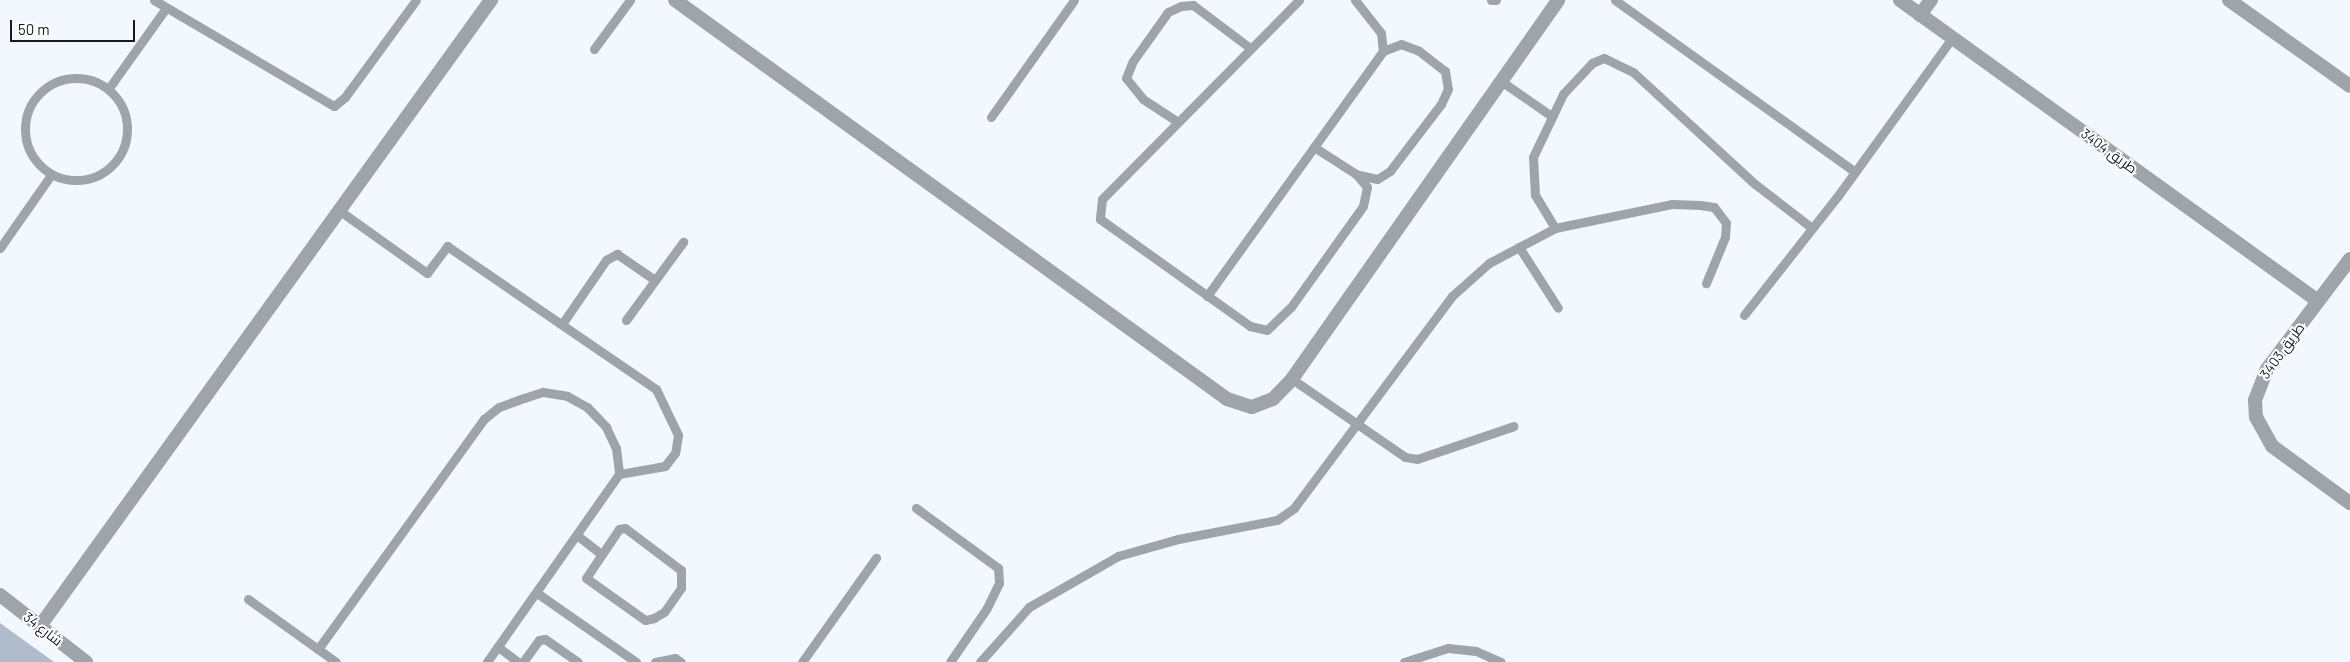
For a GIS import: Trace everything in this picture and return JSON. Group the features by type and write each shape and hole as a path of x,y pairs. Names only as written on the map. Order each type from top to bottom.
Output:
{"street":[{"path":"40,626 491,0"},
{"path":"675,0 1234,404 1261,405 1292,379 1558,0"},
{"name":"طريق 3404","path":"1900,0 2318,301"},
{"path":"1920,15 1931,0"},
{"path":"2229,0 2350,86"},
{"name":"طريق 3403","path":"2350,259 2258,384 2256,417 2272,446 2350,502"},
{"name":"شارع 34","path":"0,595 86,662"}],"lane":[{"path":"154,0 334,106 346,98 416,0"},
{"path":"594,49 630,0"},
{"path":"991,117 1074,0"},
{"path":"1299,0 1102,199 1100,219 1250,326 1267,330 1292,306 1363,206 1367,187 1356,174 1314,147"},
{"path":"1355,0 1381,33 1383,51"},
{"path":"1491,0 1496,0"},
{"path":"1616,0 1855,172"},
{"path":"1178,122 1143,99 1126,78 1133,61 1168,12 1181,6 1193,6 1250,48"},
{"path":"109,88 166,8"},
{"path":"1744,315 1855,172 1952,38"},
{"path":"1207,296 1383,51 1401,44 1419,51 1445,71 1448,89 1441,104 1390,171 1377,179 1356,174"},
{"path":"1555,228 1535,195 1532,178 1533,157 1550,115 1563,94 1592,63 1604,58 1617,62 1664,98 1755,184 1812,228"},
{"path":"69,77 89,78 109,88 120,101 127,120 126,143 116,162 102,174 72,181 51,175 35,162 26,147 23,127 30,103 46,86 69,77"},
{"path":"1501,81 1550,115"},
{"path":"0,248 51,175"},
{"path":"980,662 1029,607 1118,556 1178,539 1277,520 1294,508 1452,296 1489,262 1555,228 1672,204 1714,207 1726,223 1725,237 1706,283"},
{"path":"340,211 427,273 447,246 656,389 678,435 675,453 665,466 619,474"},
{"path":"626,320 683,242"},
{"path":"1518,247 1558,308"},
{"path":"562,324 606,260 617,254 655,280"},
{"path":"1292,379 1392,451 1417,460 1514,426"},
{"path":"318,649 484,419 500,407 543,392 567,396 587,406 606,427 616,448 619,474 578,536 487,662"},
{"path":"916,508 998,568 999,583 987,608 950,662"},
{"path":"624,528 681,570 681,588 664,612 645,620 586,578 601,554 618,529 624,528"},
{"path":"578,536 601,554"},
{"path":"802,662 876,558"},
{"path":"537,593 636,662"},
{"path":"248,599 336,662"},
{"path":"523,662 539,640 545,639 578,662"},
{"path":"498,647 518,662"},
{"path":"1404,662 1448,648 1476,651 1501,662"},
{"path":"655,662 675,658 681,662"}],"building":[{"path":"0,623 54,662 0,662"}]}
